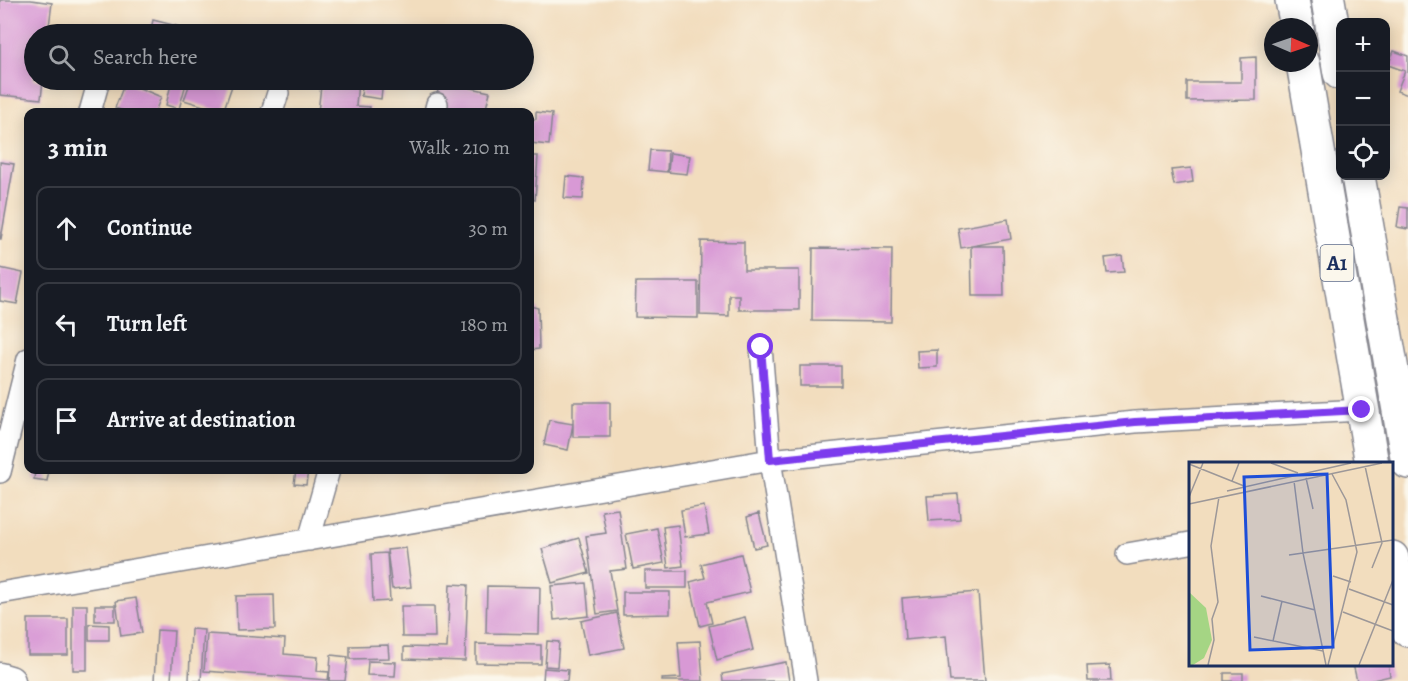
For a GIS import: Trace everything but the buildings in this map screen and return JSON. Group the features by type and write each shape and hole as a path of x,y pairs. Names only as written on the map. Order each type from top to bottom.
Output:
{"main road":[{"path":"1292,0 1295,18"},
{"path":"1330,3 1341,72"},
{"name":"A1","path":"1305,72 1366,435"},
{"name":"A1","path":"1359,180 1406,446"},
{"path":"1393,562 1408,630"}],"street":[{"path":"91,108 96,90"},
{"path":"761,347 770,460 806,681"},
{"path":"0,472 24,375"},
{"path":"0,593 770,460 1135,422 1366,435 1406,446"},
{"path":"1393,470 1408,471"},
{"path":"309,540 328,474"},
{"path":"1127,554 1189,543"},
{"path":"0,678 10,681"}],"route":[{"path":"761,347 770,460 1135,422 1362,410"}]}
